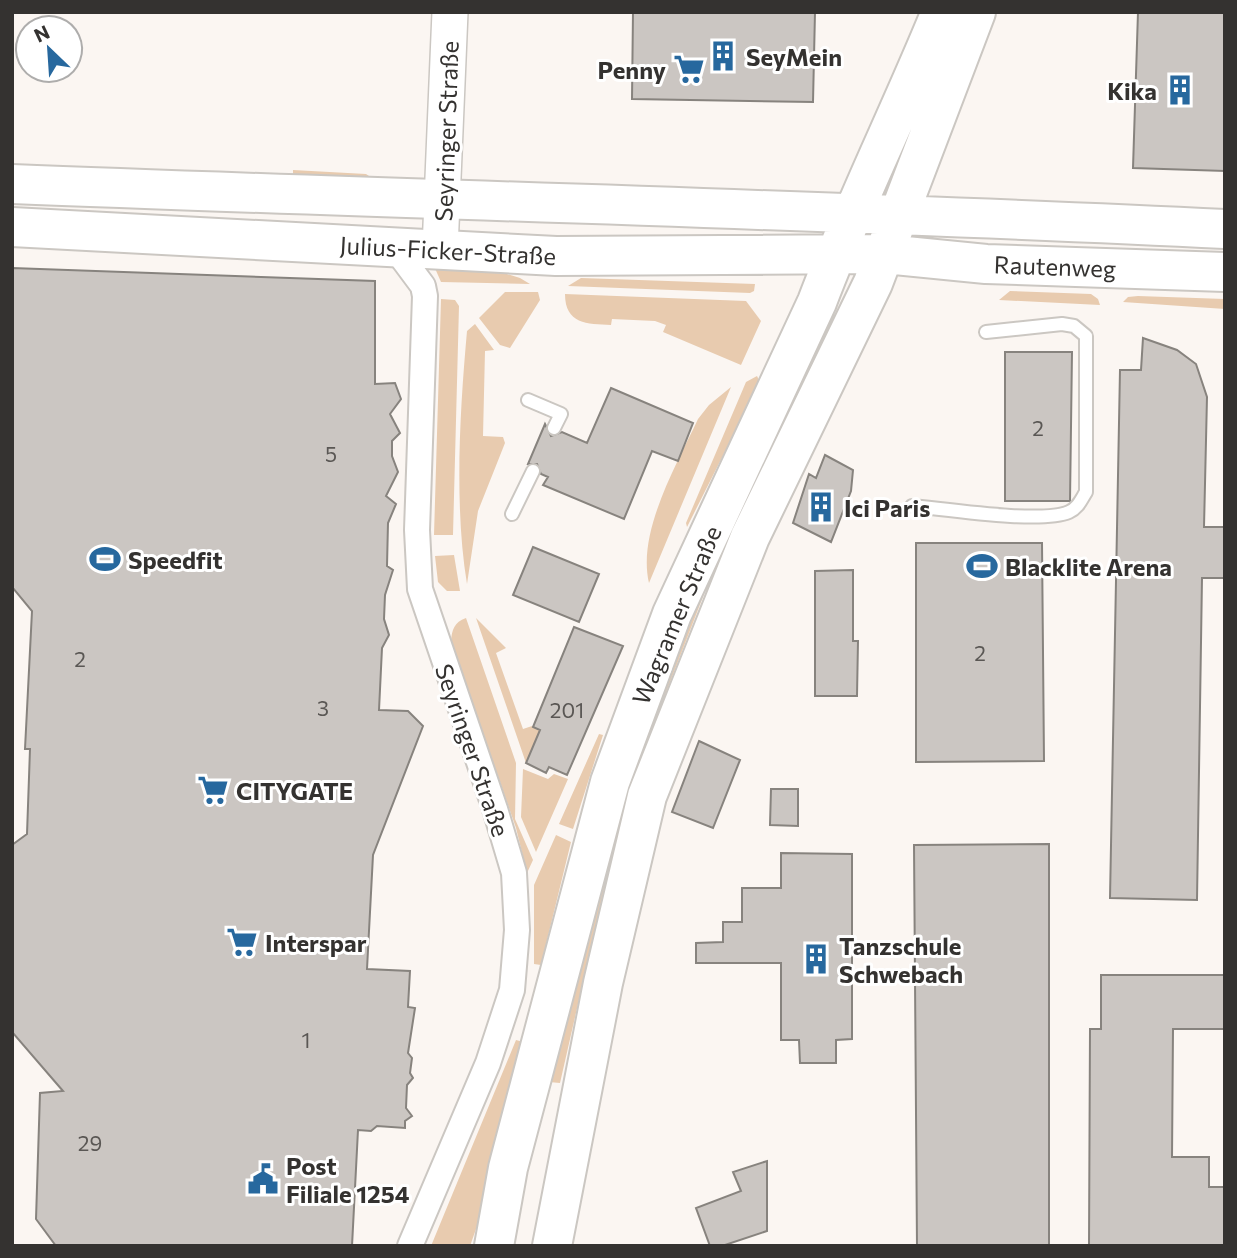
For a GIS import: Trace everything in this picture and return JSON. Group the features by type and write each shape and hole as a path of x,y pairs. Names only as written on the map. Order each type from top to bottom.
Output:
{"main road":[{"name":"Seyringer Straße","path":"440,249 450,12"},
{"name":"Wagramer Straße","path":"494,1246 508,1168 610,782 672,614 817,302 835,253 941,12"},
{"name":"Wagramer Straße","path":"552,1246 603,983 648,796 750,537 901,216 976,12"},
{"name":"Julius-Ficker-Straße","path":"12,184 901,216"},
{"name":"Rautenweg","path":"901,216 1225,229"},
{"name":"Julius-Ficker-Straße","path":"12,227 556,256 885,254"},
{"name":"Rautenweg","path":"885,254 986,264 1225,272"}],"street":[{"name":"Seyringer Straße","path":"394,247 423,286 425,296 417,530 420,590 514,873 517,930 512,989 488,1063 410,1246"}],"lane":[{"path":"912,506 989,514 1052,515 1069,512 1078,506 1086,492 1086,336 1074,326 1062,324 986,332"},
{"path":"528,400 561,414 554,428"},
{"path":"512,514 533,471"}],"shaded area":[{"path":"293,170 366,174 372,178 293,176"},
{"path":"471,263 520,278 530,284 441,282 434,266"},
{"path":"581,278 755,284 754,291 750,293 568,286"},
{"path":"1010,291 1091,294 1098,299 1100,305 999,300"},
{"path":"505,292 538,292 540,300 510,348 500,345 479,318"},
{"path":"565,294 746,301 761,321 741,365 663,332 666,325 655,321 612,319 611,325 586,323 573,317 566,304"},
{"path":"1128,297 1225,299 1225,309 1123,302"},
{"path":"441,299 455,300 459,306 453,535 434,535"},
{"path":"475,324 494,350 485,351 483,436 503,437 505,443 478,511 467,584 459,490 460,425 467,331"},
{"path":"757,376 760,382 687,527 686,523 746,382"},
{"path":"731,387 649,583 648,542 670,478 698,419 709,405"},
{"path":"721,550 637,768 604,890 560,1083 549,1082 610,797"},
{"path":"454,555 460,591 447,591 438,582 435,556"},
{"path":"466,618 516,763 515,819 533,860 527,873 516,828 451,641 454,627"},
{"path":"476,618 506,648 496,653 523,729 532,726 540,730 526,763"},
{"path":"599,734 603,735 573,829 559,824"},
{"path":"523,769 548,779 554,774 568,779 536,852 521,817"},
{"path":"556,835 571,842 541,965 534,964 534,885"},
{"path":"516,1040 523,1042 497,1170 470,1246 431,1246"}],"building":[{"name":"SeyMein","path":"633,12 815,12 813,102 632,99"},
{"name":"Kika","path":"1138,12 1225,12 1225,171 1133,168"},
{"name":"CITYGATE","path":"12,268 375,281 375,384 395,383 401,399 390,414 400,433 392,441 392,456 398,472 386,496 396,504 388,523 387,566 393,570 385,595 384,619 389,635 382,648 379,710 408,711 423,726 373,855 367,969 410,971 408,1007 415,1008 408,1053 412,1058 410,1073 413,1078 407,1085 406,1108 412,1116 405,1121 405,1128 377,1126 371,1131 358,1130 352,1246 56,1246 36,1219 40,1093 63,1091 12,1032 12,845 27,834 30,749 25,749 32,611 12,587"},
{"path":"1143,338 1177,350 1196,364 1207,397 1204,527 1225,527 1225,578 1202,578 1197,900 1110,898 1120,370 1141,370"},
{"path":"1005,352 1072,352 1070,501 1005,501"},
{"path":"611,388 693,423 678,461 652,451 624,519 543,485 548,477 541,474 537,464 528,464 545,424 551,436 562,432 587,443"},
{"name":"Ici Paris","path":"825,455 853,470 851,491 831,542 793,523 809,474 816,478"},
{"name":"Blacklite Arena","path":"916,543 1042,543 1044,761 916,762"},
{"path":"533,547 599,574 579,622 513,595"},
{"path":"853,570 853,641 858,641 857,696 815,696 815,571"},
{"path":"574,627 623,646 567,775 549,767 546,773 526,763 540,730 533,727"},
{"path":"699,741 740,760 713,828 672,812"},
{"path":"771,789 798,789 798,826 770,825"},
{"path":"1049,844 1049,1246 917,1246 914,845"},
{"name":"Tanzschule Schwebach","path":"781,853 852,854 852,1039 836,1040 836,1063 800,1063 799,1040 781,1040 781,963 696,963 696,943 723,942 723,922 742,922 742,888 781,888"},
{"path":"1101,975 1225,975 1225,1029 1173,1029 1172,1157 1209,1157 1209,1187 1225,1187 1225,1246 1089,1246 1090,1029 1101,1029"},
{"path":"767,1161 767,1231 722,1246 710,1246 696,1208 741,1191 733,1172"}],"place":[{"name":"SeyMein","path":"723,56"},
{"name":"Penny","path":"689,69"},
{"name":"Kika","path":"1180,90"},
{"name":"Ici Paris","path":"821,507"},
{"name":"Speedfit","path":"105,559"},
{"name":"Blacklite Arena","path":"982,566"},
{"name":"CITYGATE","path":"213,790"},
{"name":"Interspar","path":"242,942"},
{"name":"Tanzschule Schwebach","path":"816,959"},
{"name":"Post Filiale 1254","path":"263,1179"}]}
